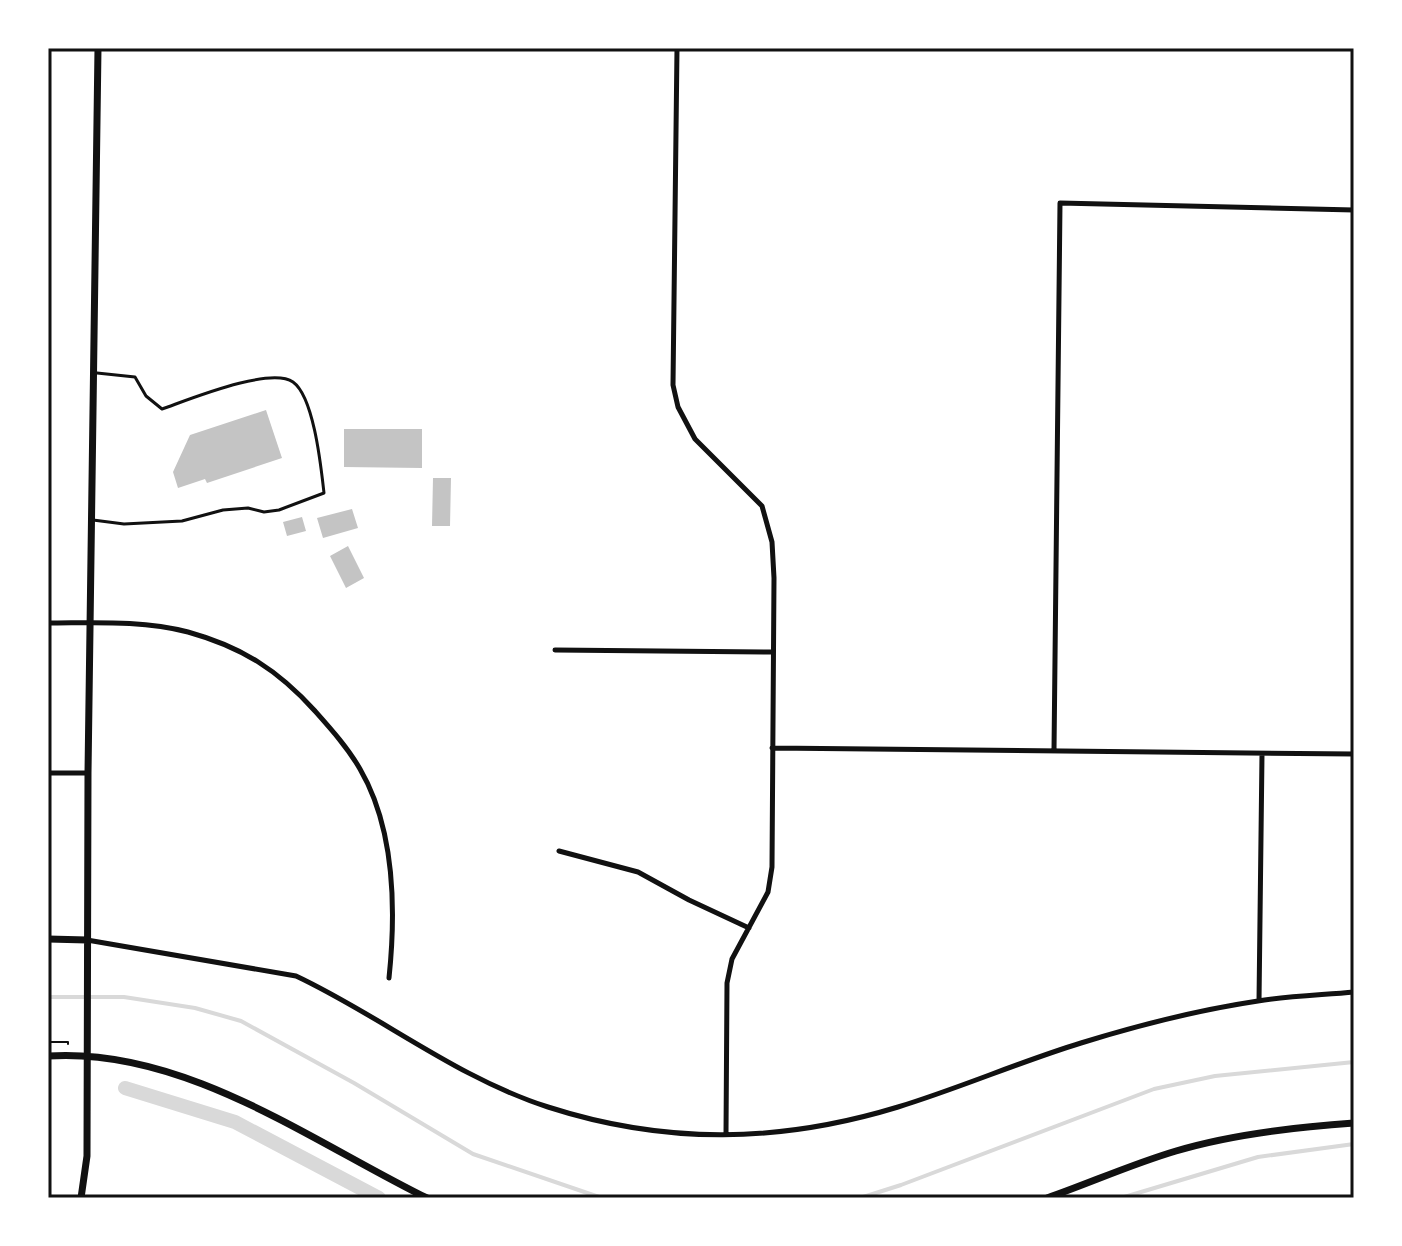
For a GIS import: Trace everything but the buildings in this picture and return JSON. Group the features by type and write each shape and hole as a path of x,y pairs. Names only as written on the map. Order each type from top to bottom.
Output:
{"street":[{"path":"81,1198 87,1156 88,773 98,48"},
{"path":"677,48 673,385 678,407 695,439 762,506 772,542 772,867 768,892 732,959 727,983 726,1134"},
{"path":"1054,751 1060,203 1354,210"},
{"path":"48,623 168,628 220,643 274,671 290,684 361,770 375,805 392,884 394,922 389,978"},
{"path":"555,650 773,652"},
{"path":"772,748 1354,754"},
{"path":"1259,1001 1262,753"},
{"path":"48,773 88,773"},
{"path":"559,851 638,872 749,928"},
{"path":"48,939 87,940 296,976 326,990 459,1068 545,1106 606,1123 671,1134 766,1134 824,1127 899,1107 1080,1043 1178,1016 1259,1001 1354,992"},
{"path":"48,1056 88,1057 170,1073 225,1092 427,1198"},
{"path":"1050,1198 1207,1142 1257,1133 1354,1123"}],"lane":[{"path":"93,520 124,524 182,521 223,510 248,508 264,512 279,510 324,493 312,416 295,383 282,377 254,380 162,409 146,396 135,377 94,373"}],"path":[{"path":"48,1042 68,1042 69,1055"}],"waterway":[{"path":"48,997 124,997 195,1008 241,1021 354,1083 473,1154 602,1198"},
{"path":"860,1198 1154,1089 1215,1076 1354,1062"},
{"path":"125,1088 235,1122 379,1198"},
{"path":"1121,1198 1258,1157 1354,1144"}]}
